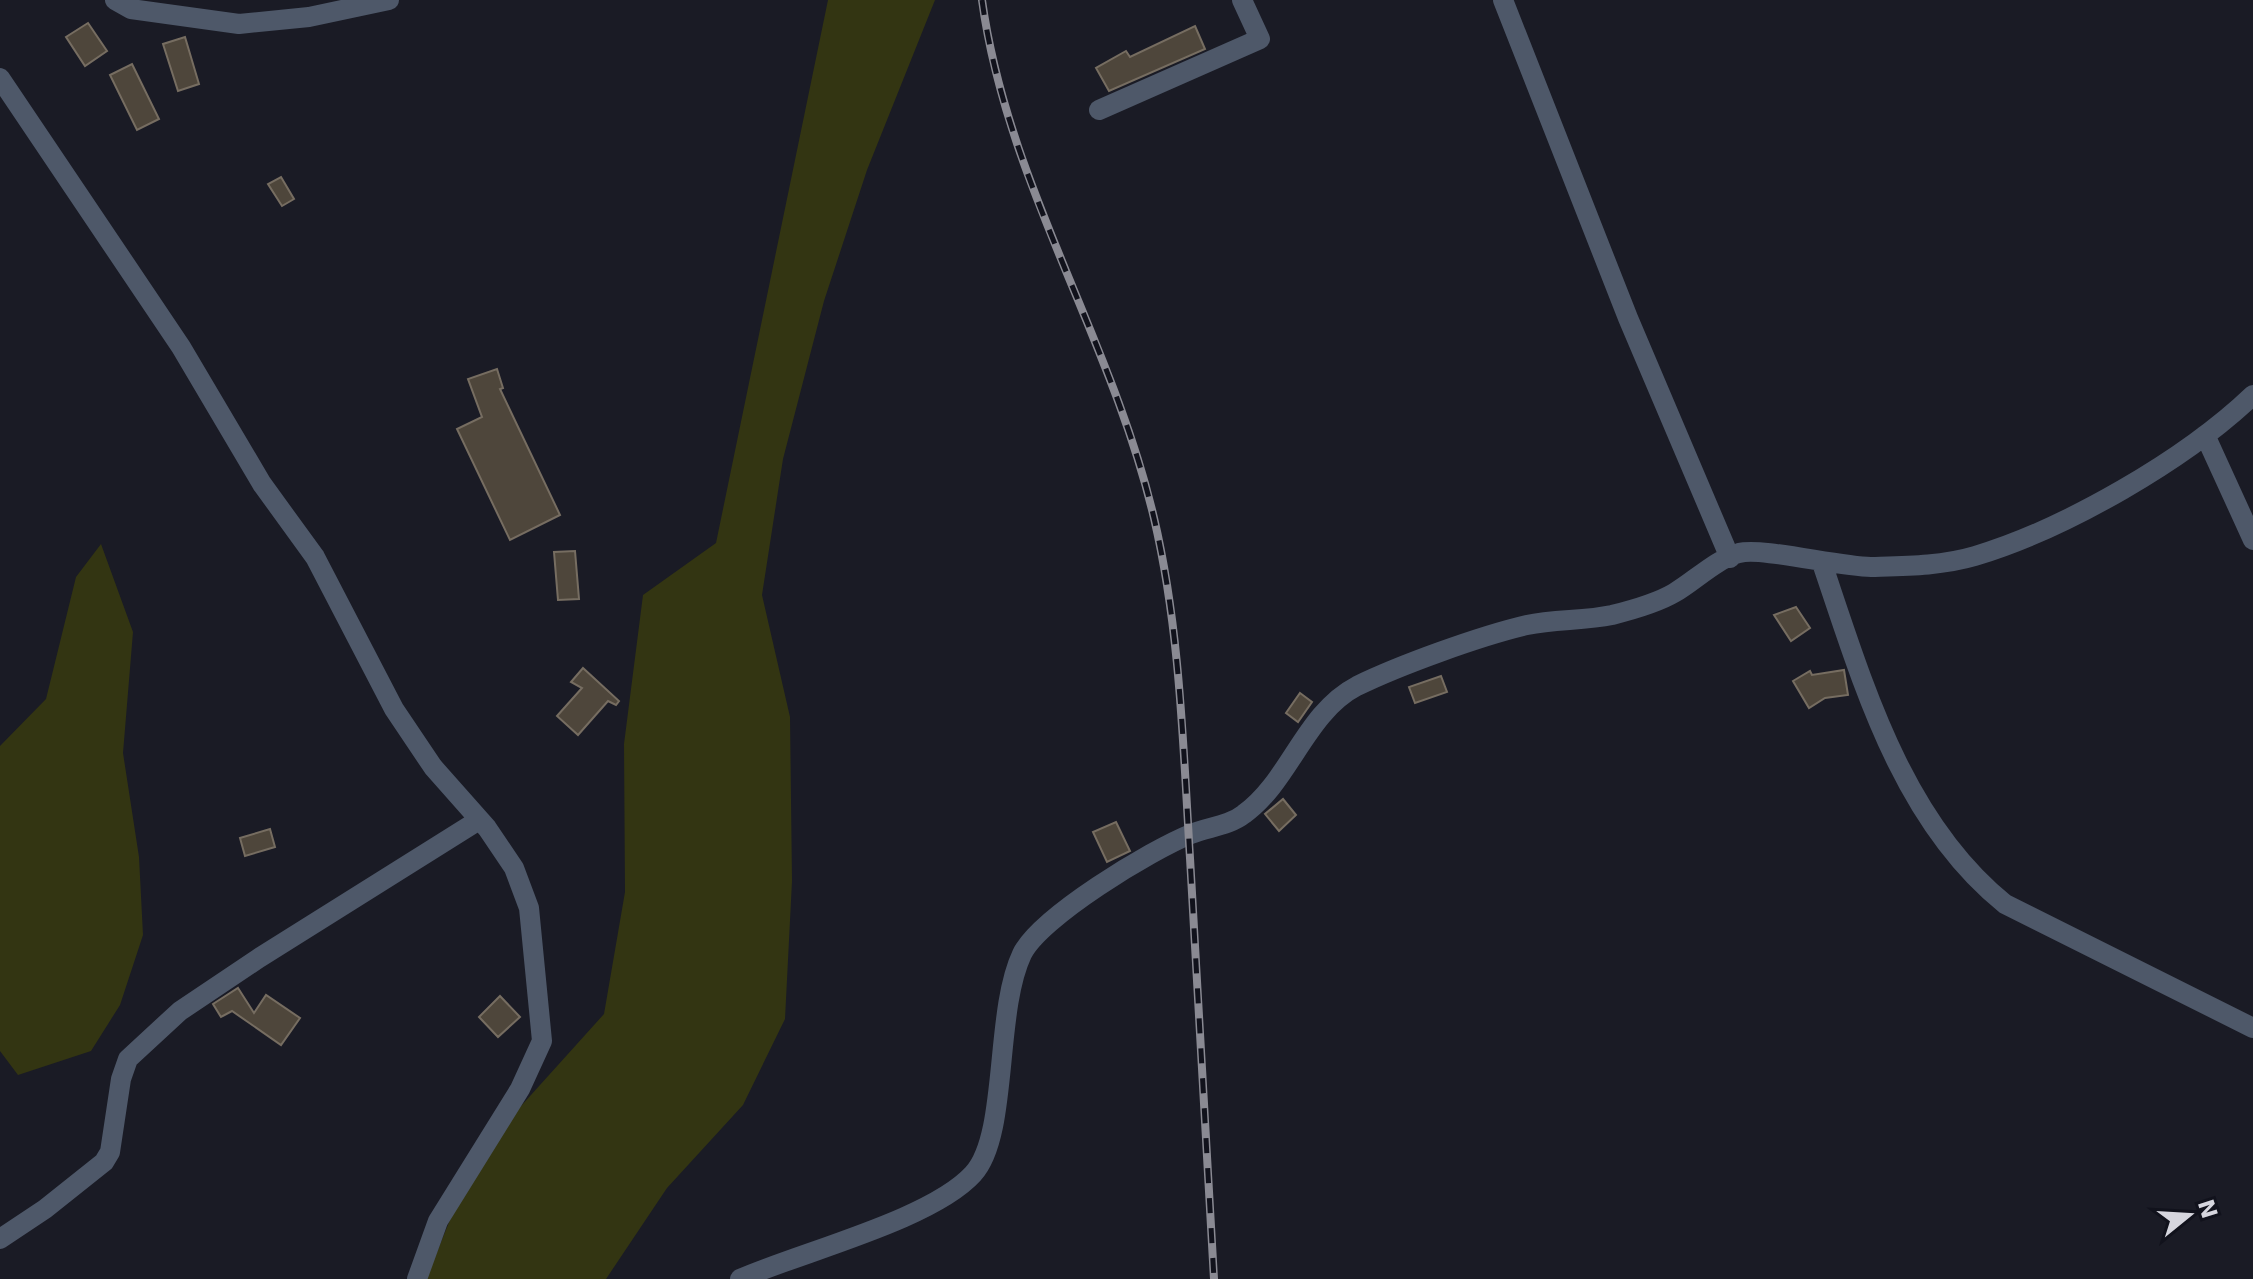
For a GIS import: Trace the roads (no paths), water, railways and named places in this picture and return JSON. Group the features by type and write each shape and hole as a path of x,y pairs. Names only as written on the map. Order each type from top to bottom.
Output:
{"street":[{"path":"115,0 131,9 239,24 309,17 389,0"},
{"path":"1099,110 1260,39 1242,0"},
{"path":"1503,0 1628,318 1730,558"},
{"path":"0,78 181,347 262,484 315,557 394,709 433,767 479,820 514,868 529,908 539,983 542,1041 520,1089 438,1221 417,1279"},
{"path":"740,1279 938,1200 975,1173 992,1136 1006,1007 1028,942 1081,897 1188,835 1242,817 1271,787 1312,728 1344,695 1436,656 1524,626 1610,616 1669,597 1714,565 1742,552 1862,567 1931,565 1975,556 2052,526 2160,467 2253,395"},
{"path":"2205,435 2253,540"},
{"path":"1822,563 1858,669 1913,793 1946,847 1974,879 2005,904 2253,1028"},
{"path":"0,1239 45,1209 104,1162 110,1152 121,1079 128,1059 180,1011 479,820"}],"railway":[{"path":"982,0 995,67 1014,133 1136,452 1163,560 1175,644 1182,730 1214,1279"}]}
